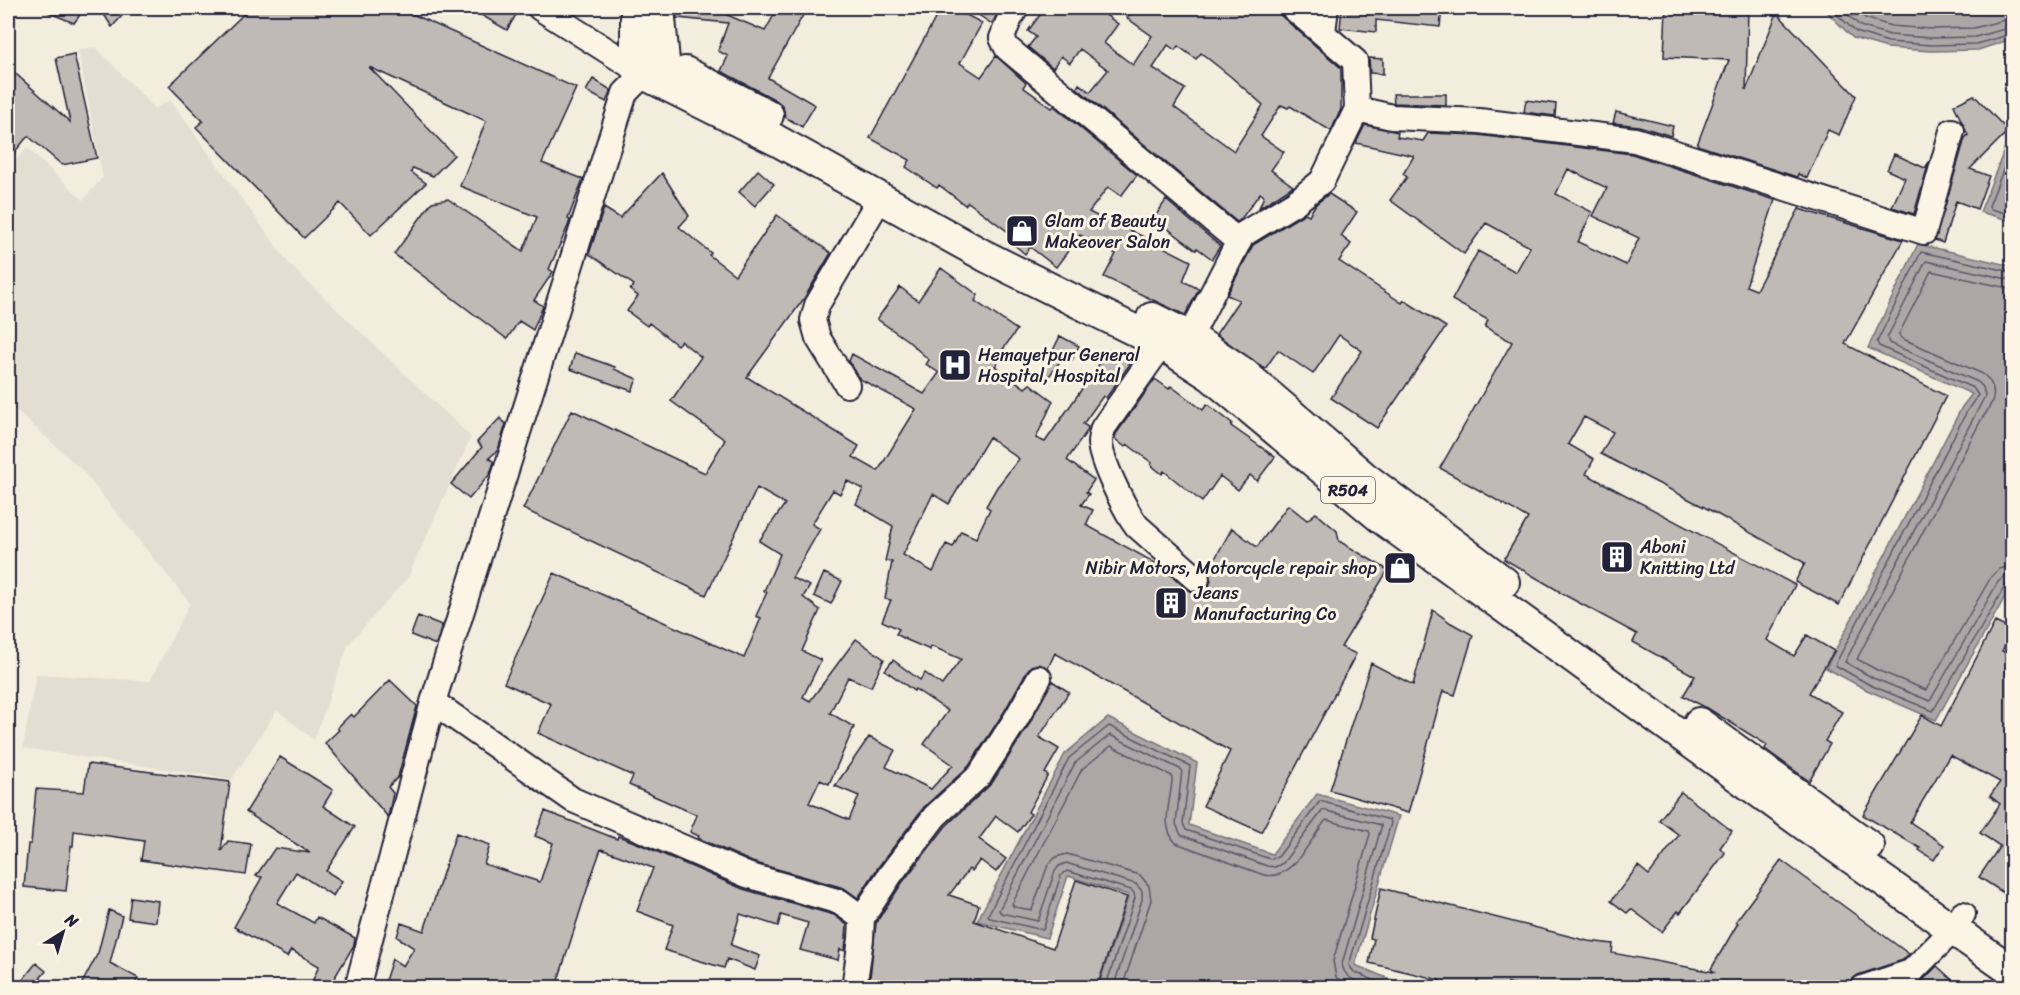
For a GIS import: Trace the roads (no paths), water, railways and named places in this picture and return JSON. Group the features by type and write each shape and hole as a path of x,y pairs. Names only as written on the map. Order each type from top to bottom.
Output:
{"main road":[{"path":"636,8 636,50 641,63"},
{"path":"641,63 659,8"},
{"name":"R504","path":"641,63 776,141 985,256 1176,340 1242,372 1363,476 1388,509 1515,590 1958,922 2013,971"},
{"name":"R504","path":"641,63 778,120 1176,340"},
{"name":"R504","path":"1958,922 2013,948"}],"street":[{"path":"357,987 433,702 626,93 641,63 540,8"},
{"path":"1017,8 1002,38 1007,48 1239,242"},
{"path":"1197,579 1129,516 1102,456 1100,442 1103,428 1176,340 1242,235 1296,202 1322,181 1358,109 1355,60 1293,8"},
{"path":"1323,32 1326,8"},
{"path":"1358,109 1392,117 1479,121 1635,140 1924,232 1952,131"},
{"path":"847,385 818,338 813,320 817,305 880,198"},
{"path":"854,987 862,918 890,875 935,816 980,775 1039,678"},
{"path":"433,702 573,800 747,875 840,902 862,918"},
{"path":"1863,987 1911,972 1958,922"}],"water":[{"path":"1823,8 2012,8 2012,39 1978,50 1930,51 1887,48 1853,38"},
{"path":"2012,139 2012,221 1980,212 2007,143"},
{"path":"1918,244 2011,266 2012,264 2012,589 2010,588 1936,720 1867,690 1826,668 1962,407 1972,394 1868,348"},
{"path":"1108,718 1197,763 1189,825 1272,854 1317,794 1399,816 1355,965 1409,987 1098,987 1129,895 1068,876 1047,938 977,921 1065,754"}],"place":[{"name":"Glam of Beauty Makeover Salon","path":"1022,231"},
{"name":"Hemayetpur General Hospital, Hospital","path":"955,365"},
{"name":"Aboni Knitting Ltd","path":"1617,557"},
{"name":"Nibir Motors, Motorcycle repair shop","path":"1400,568"},
{"name":"Jeans Manufacturing Co","path":"1171,603"}]}
